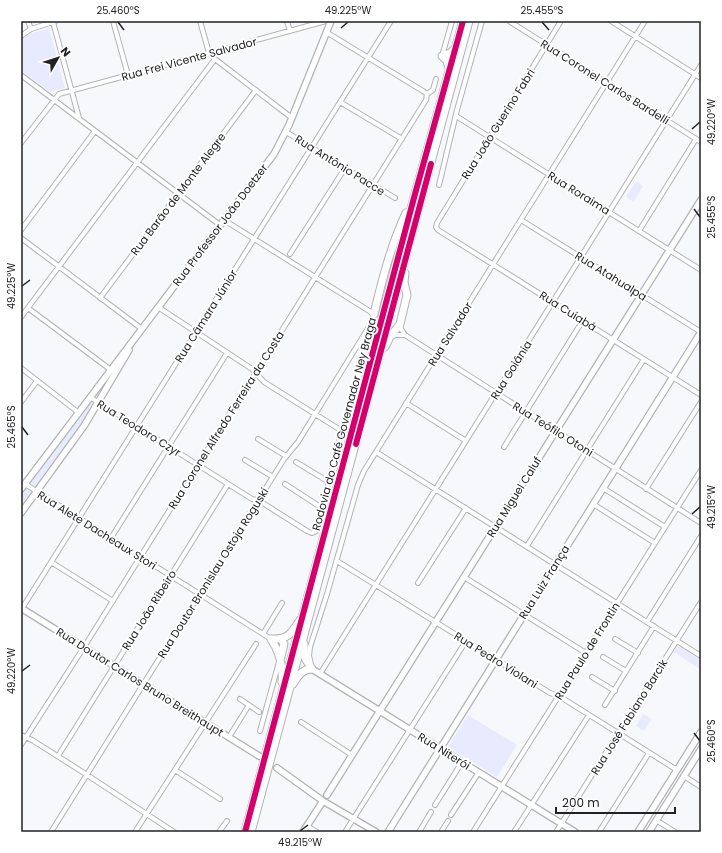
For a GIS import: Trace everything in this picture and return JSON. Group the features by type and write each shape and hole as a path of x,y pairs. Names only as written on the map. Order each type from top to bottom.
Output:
{"highway":[{"name":"Rodovia do Café Governador Ney Braga","path":"245,832 415,194 464,21"},
{"name":"Rodovia do Café Governador Ney Braga","path":"251,832 469,21"},
{"path":"450,71 447,61 442,56 450,53 456,48"},
{"path":"374,314 397,234 415,194"},
{"path":"376,369 390,337 400,324 407,295 404,279 411,250 411,236"},
{"path":"271,639 281,639 291,633 304,615"},
{"path":"289,689 301,672 312,669 305,658 303,638"},
{"path":"271,639 280,657 282,670 282,695"},
{"path":"277,649 281,639"},
{"path":"280,657 284,644 281,639"}],"main road":[{"name":"Rua Professor João Doetzer","path":"23,487 269,160 286,132 331,21"},
{"name":"Rua Miguel Caluf","path":"327,795 701,200"},
{"name":"Rua Professor João Doetzer","path":"21,513 78,434 142,329"},
{"name":"Rua Luiz França","path":"388,832 701,332"},
{"name":"Rua Doutor Carlos Bruno Breithaupt","path":"21,609 259,756"},
{"name":"Rua Niterói","path":"312,669 575,832"},
{"path":"638,832 701,732"},
{"path":"649,832 701,749"},
{"path":"277,768 323,801 376,832"},
{"path":"314,794 322,796 327,795 329,801 339,810"},
{"path":"304,832 323,801"}],"street":[{"path":"28,21 31,30"},
{"path":"21,36 31,30 54,21 79,119"},
{"path":"113,21 128,75"},
{"path":"200,21 209,53 292,118"},
{"path":"287,21 290,31"},
{"name":"Rua Frei Vicente Salvador","path":"54,100 59,94 326,21"},
{"name":"Rua Câmara Júnior","path":"21,609 391,21"},
{"path":"442,56 452,21"},
{"path":"439,185 482,21"},
{"name":"Rua Coronel Carlos Bardelli","path":"509,21 517,23 547,45 701,142"},
{"name":"Rua João Guerino Fabri","path":"436,226 561,21"},
{"path":"611,21 701,78"},
{"name":"Rua Salvador","path":"312,669 309,656 310,647 360,480 406,403 645,21"},
{"path":"326,32 426,94"},
{"path":"21,317 215,59"},
{"name":"Rua Goiânia","path":"320,674 701,65"},
{"path":"21,75 178,194 222,223 254,239 374,314"},
{"name":"Rua Coronel Alfredo Ferreira da Costa","path":"21,745 113,601 402,139 426,100 426,94 433,90 436,79"},
{"name":"Rua Barão de Monte Alegre","path":"100,298 256,90"},
{"path":"21,143 54,100"},
{"path":"340,102 402,139"},
{"name":"Rua Roraima","path":"456,116 638,231 700,268"},
{"path":"21,229 95,131"},
{"name":"Rua Antônio Pacce","path":"286,132 395,198"},
{"path":"638,231 696,139"},
{"path":"290,254 345,168"},
{"name":"Rua Atahualpa","path":"521,220 701,332"},
{"name":"Rua Cuiabá","path":"436,226 438,230 701,394"},
{"path":"21,238 142,329"},
{"path":"158,307 252,369 264,382 342,431 322,508 285,484"},
{"path":"28,308 111,370"},
{"name":"Rua Doutor Bronislau Ostoja Roguski","path":"51,832 258,500 286,456 296,445 315,415 370,325 374,314"},
{"path":"504,447 583,320"},
{"path":"400,324 405,335"},
{"path":"390,337 405,335"},
{"name":"Rua Teófilo Otoni","path":"405,335 701,523"},
{"path":"111,538 227,353"},
{"path":"526,546 644,359"},
{"path":"21,368 79,413"},
{"path":"21,402 37,381"},
{"name":"Rua Teodoro Czyr","path":"90,397 252,499 258,500 307,531 312,532 317,529 322,508"},
{"path":"646,489 701,402"},
{"path":"406,403 466,441"},
{"path":"258,439 286,456"},
{"path":"376,452 701,656"},
{"path":"245,460 273,477"},
{"path":"296,462 329,482"},
{"name":"Rua Paulo de Frontin","path":"473,832 701,470"},
{"name":"Rua João Ribeiro","path":"58,756 228,484"},
{"name":"Rua Alete Dacheaux Stori","path":"23,487 36,491 271,639"},
{"path":"603,488 665,527"},
{"path":"593,504 655,543"},
{"path":"418,583 466,508"},
{"path":"647,622 701,536"},
{"name":"Rua Pedro Violani","path":"336,561 677,770"},
{"path":"51,562 113,601"},
{"path":"464,577 586,653"},
{"name":"Rua José Fabiano Barcik","path":"556,832 701,602"},
{"path":"262,634 282,603"},
{"path":"606,705 654,626"},
{"path":"615,639 638,653"},
{"path":"345,832 466,641"},
{"path":"135,832 256,644"},
{"path":"260,731 280,657"},
{"path":"603,657 626,672"},
{"path":"592,677 614,690"},
{"path":"240,699 259,712"},
{"path":"229,738 249,705"},
{"path":"514,832 589,715"},
{"path":"301,722 352,755"},
{"path":"21,735 32,740 87,774 174,832"},
{"path":"599,832 649,753"},
{"path":"436,805 462,762"},
{"path":"175,770 220,799"},
{"path":"451,815 479,772"},
{"path":"684,776 701,787"},
{"path":"419,832 431,812"},
{"path":"656,820 675,832"},
{"path":"219,832 227,821"},
{"path":"441,832 448,821"},
{"path":"307,826 317,832"}],"shaded area":[{"path":"49,28 65,88 50,92 21,70 21,40 32,33"},
{"path":"636,181 643,186 634,202 626,197"},
{"path":"91,401 95,404 37,487 30,483"},
{"path":"26,488 33,492 21,509 21,495"},
{"path":"678,645 701,659 701,670 674,652"},
{"path":"643,714 652,719 644,731 636,726"},
{"path":"468,715 517,745 497,777 448,747"}],"cycle path":[{"path":"245,832 415,194 463,21"},
{"path":"356,444 431,164"}]}
